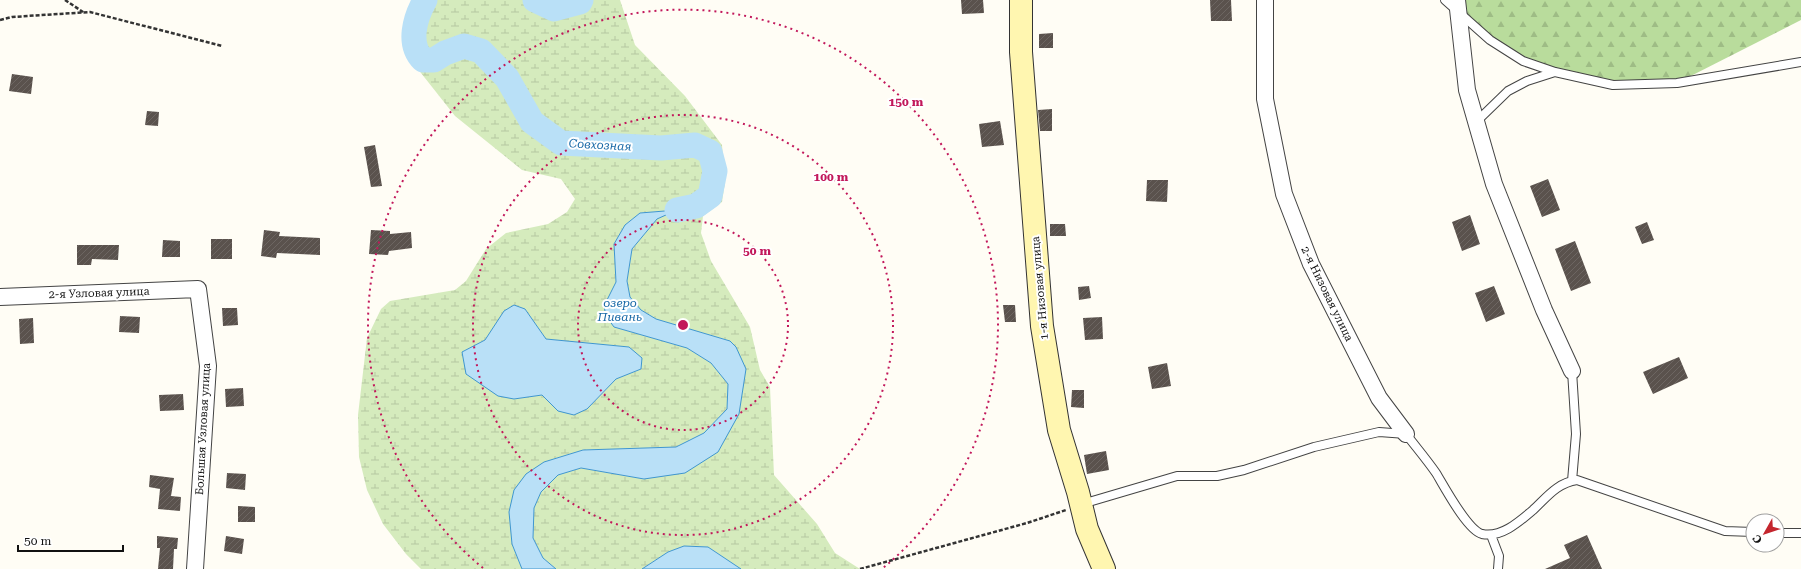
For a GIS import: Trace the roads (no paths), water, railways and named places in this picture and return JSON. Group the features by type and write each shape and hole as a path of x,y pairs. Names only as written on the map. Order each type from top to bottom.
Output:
{"street":[{"name":"1-я Низовая улица","path":"1021,0 1021,52 1042,326 1059,430 1087,529 1104,569"},
{"name":"2-я Низовая улица","path":"1265,0 1265,99 1284,194 1314,271 1379,398 1406,434"},
{"path":"1458,6 1467,90 1494,184 1544,310 1572,370"},
{"name":"2-я Узловая улица","path":"0,296 198,290"},
{"name":"Большая Узловая улица","path":"195,569 208,366 198,290"}],"lane":[{"path":"1444,0 1458,6 1490,40 1523,61 1555,72 1613,85 1677,83 1801,62"},
{"path":"1476,122 1508,91 1527,81 1555,72"},
{"path":"1572,370 1576,434 1572,481"},
{"path":"1081,504 1178,476 1217,476 1244,470 1314,447 1379,432 1406,434 1469,523 1479,533 1491,535 1514,524 1560,485 1572,481 1587,482 1649,506 1725,531 1745,532"},
{"path":"1785,532 1801,533"},
{"path":"1491,535 1499,556 1498,569"}],"water":[{"name":"озеро Пивань","path":"677,210 657,219 632,249 627,281 630,297 641,310 656,319 730,341 736,347 746,369 739,414 718,452 685,473 644,479 581,468 558,475 541,492 534,508 533,538 543,558 556,569 522,569 512,544 509,512 514,490 526,474 544,462 583,450 676,447 704,433 727,409 728,384 711,363 687,348 614,327 606,316 604,306 616,282 614,244 625,225 640,213"},
{"path":"514,305 525,309 546,339 629,347 642,358 641,369 616,379 587,409 574,415 558,411 542,395 514,399 498,396 466,374 462,352 485,340 504,311"},
{"path":"684,546 708,547 741,569 642,569 668,552"}],"waterway":[{"name":"Совхозная","path":"425,0 418,15 414,31 415,46 418,54 423,60 434,60 445,53 464,46 481,51 507,78 532,122 561,143 661,148 695,145 710,152 715,171 710,196 696,206 677,210"},
{"name":"Совхозная","path":"535,0 554,9 580,2 581,0"}]}
